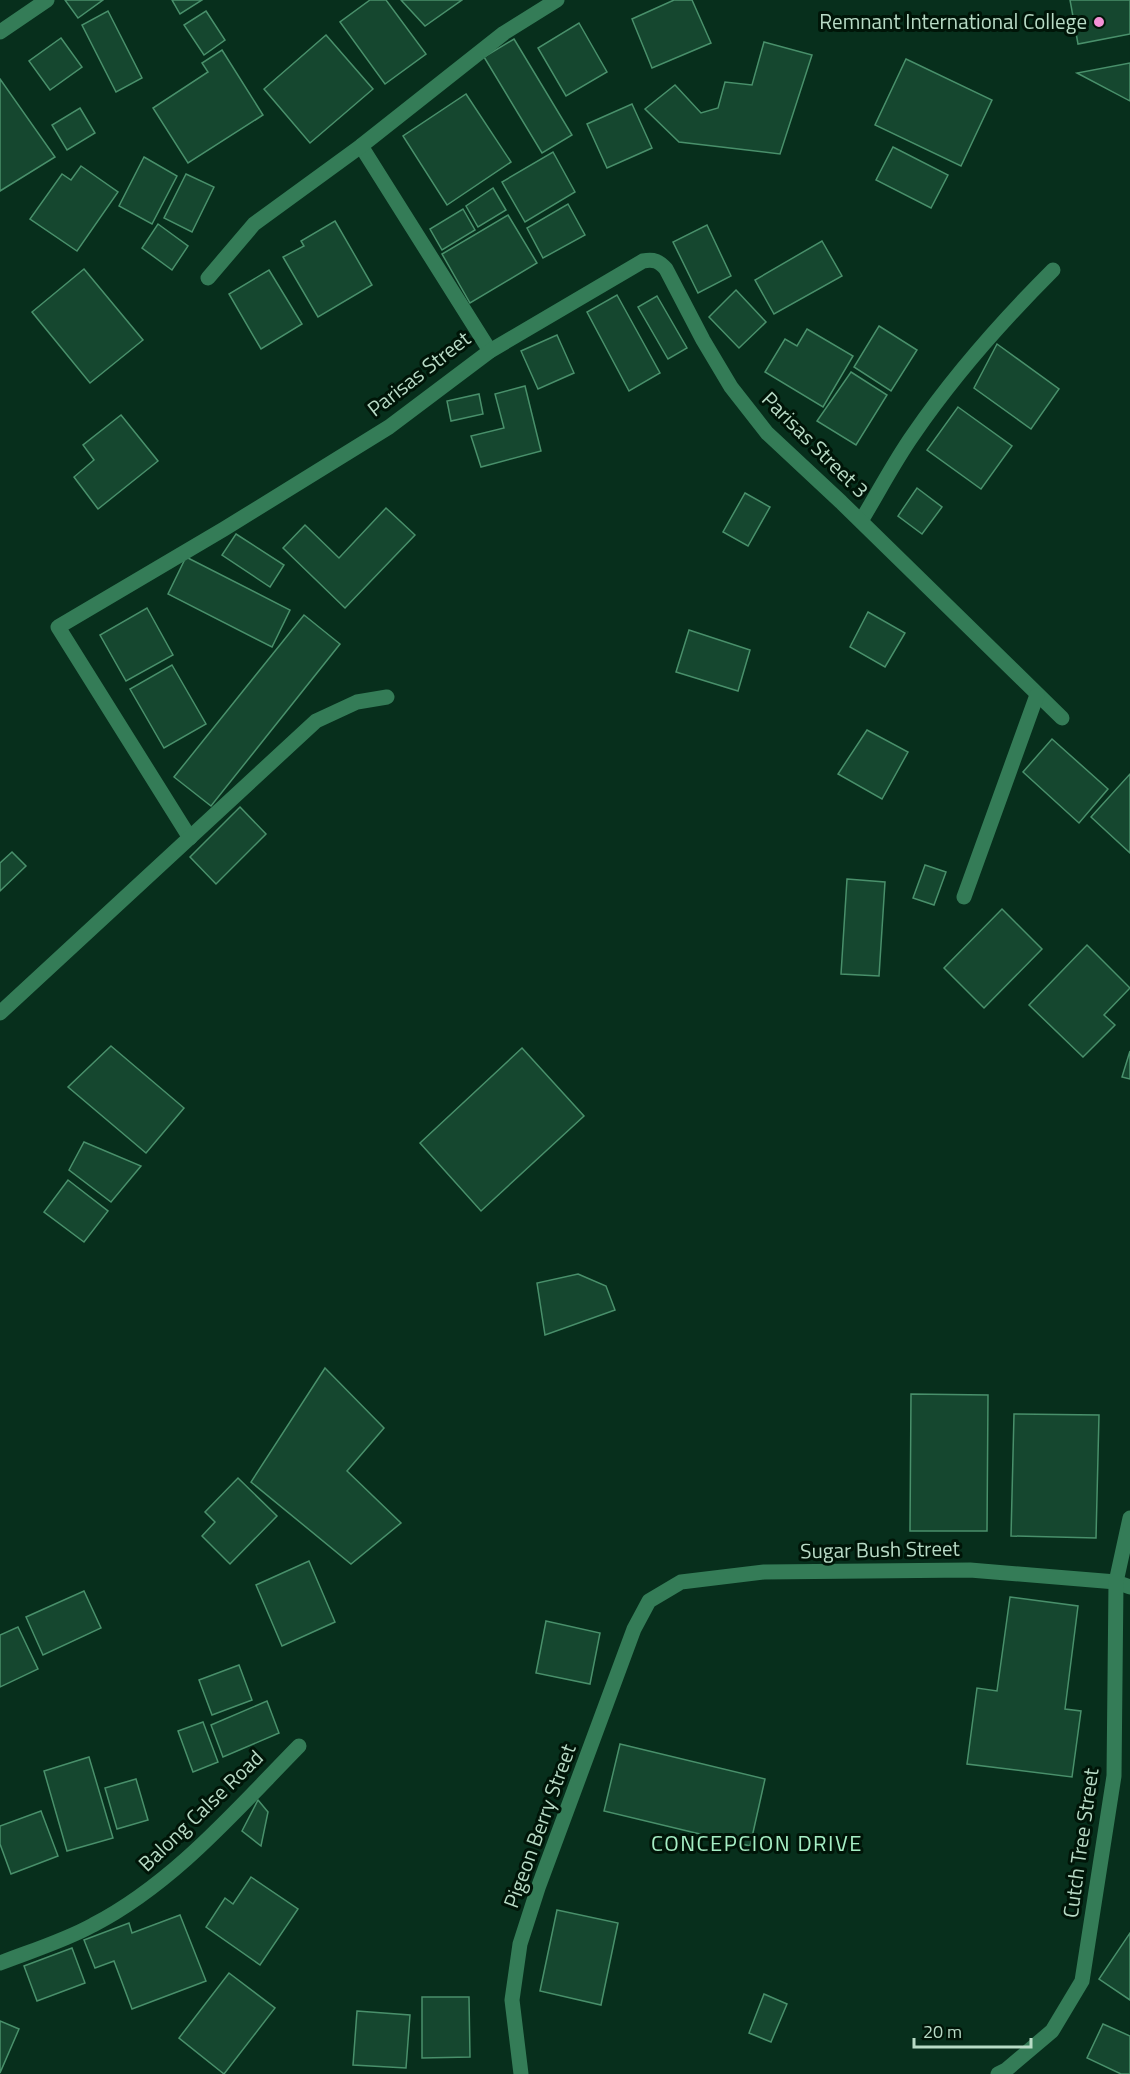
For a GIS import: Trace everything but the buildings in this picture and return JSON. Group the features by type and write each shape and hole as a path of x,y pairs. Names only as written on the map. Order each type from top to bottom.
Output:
{"street":[{"path":"0,32 47,0"},
{"path":"208,278 254,224 361,146 504,33 557,0"},
{"name":"Parisas Street","path":"190,838 58,627 224,529 389,427 490,351 361,146"},
{"name":"Parisas Street 3","path":"490,351 643,261 654,260 660,263 666,269 703,340 731,387 767,433 861,521 1062,718"},
{"path":"861,521 912,435 1003,320 1053,270"},
{"path":"964,897 1037,694"},
{"path":"0,1013 316,721 357,702 387,697"},
{"name":"Cutch Tree Street","path":"998,2074 1006,2070 1052,2031 1082,1981 1114,1776 1123,1584 1130,1518"},
{"name":"Sugar Bush Street","path":"649,1601 681,1582 764,1572 970,1570 1123,1584"},
{"name":"Pigeon Berry Street","path":"521,2074 512,2000 520,1944 538,1888 634,1629 649,1601"},
{"name":"Balong Calse Road","path":"0,1964 93,1926 139,1897 191,1855 299,1746"}],"place":[{"name":"Remnant International College","path":"1099,22"}],"district":[{"name":"CONCEPCION DRIVE","path":"757,1843"}]}
